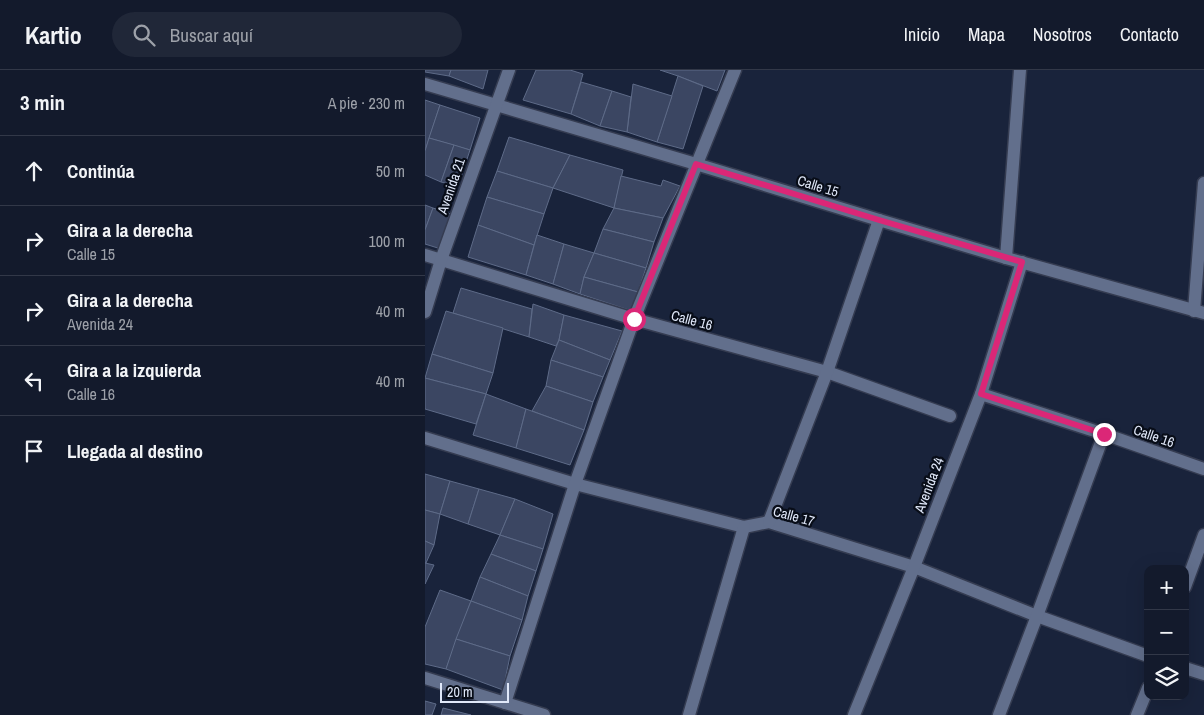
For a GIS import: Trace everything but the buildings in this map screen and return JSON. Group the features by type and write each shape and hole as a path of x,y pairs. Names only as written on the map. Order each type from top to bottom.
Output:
{"street":[{"name":"Avenida 21","path":"425,312 441,260 509,70"},
{"path":"505,703 575,484 634,319 735,70"},
{"path":"1006,258 1020,70"},
{"name":"Calle 15","path":"425,84 1006,258 1199,312"},
{"path":"1199,312 1204,183"},
{"path":"769,522 827,372 879,220"},
{"name":"Calle 16","path":"425,255 634,319 827,372 950,416"},
{"name":"Avenida 24","path":"854,715 981,394 1022,262"},
{"name":"Calle 16","path":"981,394 1204,469"},
{"path":"999,715 1104,434"},
{"name":"Calle 17","path":"425,438 575,484 744,527 769,522 914,567 1037,616 1145,655"},
{"path":"689,715 744,527"},
{"path":"1189,576 1204,535"},
{"path":"1189,669 1204,674"},
{"path":"425,678 544,715"},
{"path":"1137,715 1144,698"}],"route":[{"path":"634,319 696,164 1022,262 981,394 1104,434"}]}
